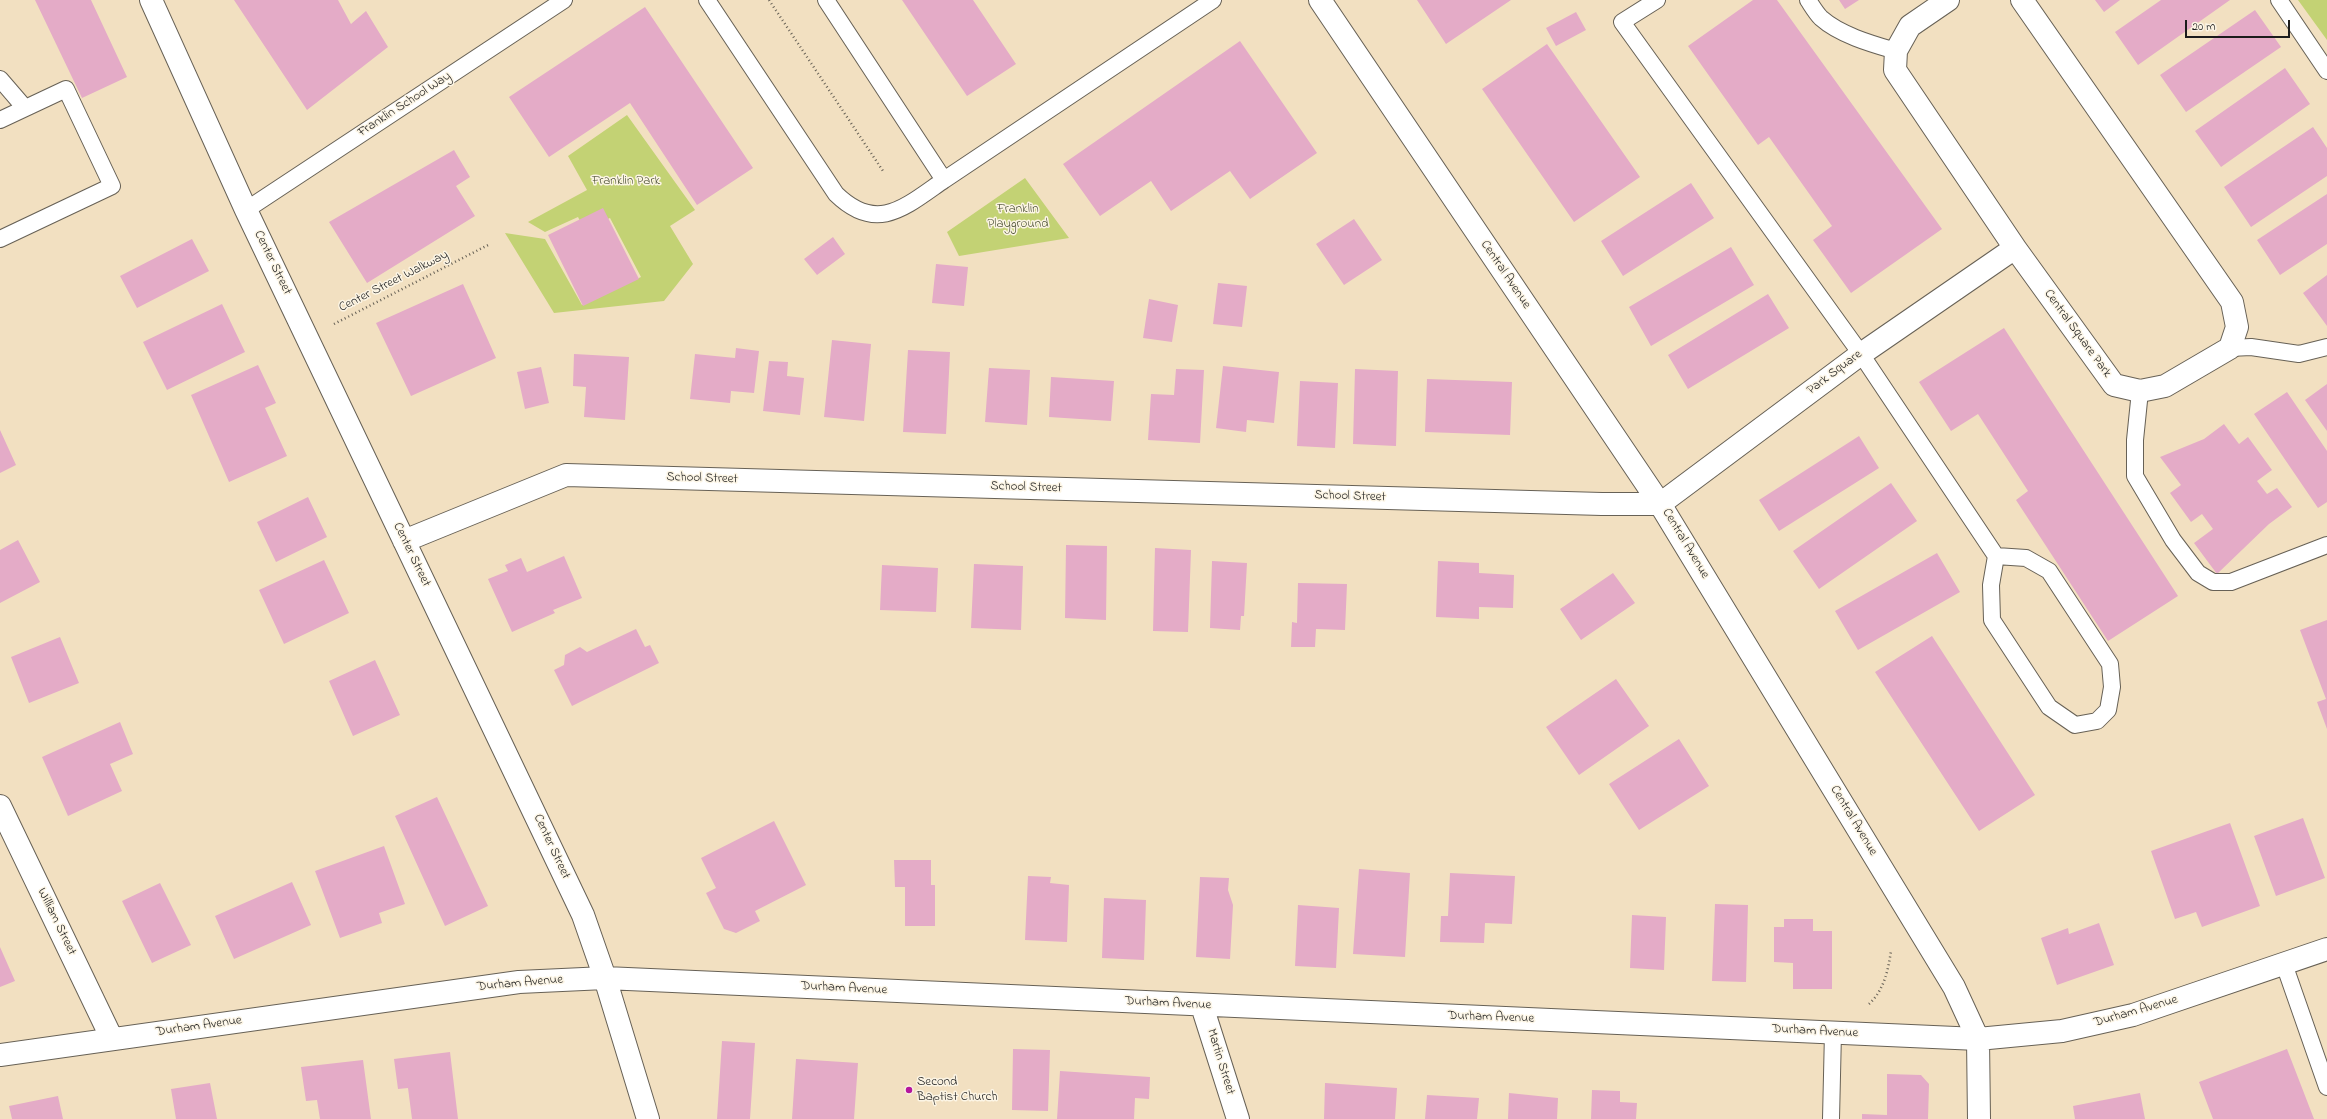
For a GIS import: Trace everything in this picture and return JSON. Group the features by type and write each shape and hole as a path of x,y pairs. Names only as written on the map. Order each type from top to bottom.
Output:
{"street":[{"name":"Center Street","path":"151,0 246,210 583,915 606,978 648,1119"},
{"name":"Central Avenue","path":"1320,0 1660,504 1954,987 1978,1039 1979,1119"},
{"name":"Central Square Park","path":"1948,0 1910,26 1896,51 1895,70 2015,248 2114,385 2140,391 2165,386 2230,348"},
{"path":"2022,0 2232,302 2238,327 2230,348"},
{"name":"Park Square","path":"1660,504 1861,354 2015,248"},
{"name":"School Street","path":"404,540 566,475 1602,504 1660,504"},
{"name":"William Street","path":"0,806 112,1039"},
{"name":"Durham Avenue","path":"0,1055 519,982 606,978 1202,1006 1978,1039 2062,1031 2133,1015 2327,949"},
{"name":"Martin Street","path":"1202,1006 1238,1119"}],"lane":[{"name":"Franklin School Way","path":"246,210 564,0"},
{"path":"707,0 836,194 848,206 864,213 881,216 898,211 1213,0"},
{"path":"826,0 944,180"},
{"path":"1657,0 1622,22 1861,354 1996,556 1991,585 1992,620 2049,707 2075,725 2097,721 2108,710 2112,687 2110,664 2049,571 2026,558 1996,556"},
{"path":"1808,0 1820,18 1870,43 1896,51"},
{"path":"2279,0 2327,71"},
{"path":"0,79 25,108"},
{"path":"0,120 66,89 112,186 0,239"},
{"path":"2230,348 2252,347 2299,354 2327,347"},
{"path":"2140,391 2135,440 2135,476 2173,540 2198,573 2213,582 2231,582 2327,546"},
{"path":"2284,964 2327,1087"},
{"path":"1831,1119 1833,1032"}],"path":[{"path":"769,0 883,171"},
{"name":"Center Street Walkway","path":"308,338 490,244"},
{"path":"1868,1005 1881,989 1889,969 1891,951"}],"green space":[{"path":"2298,0 2327,0 2327,40"},
{"name":"Franklin Park","path":"627,115 695,210 670,226 693,264 664,301 554,313 505,233 545,239 582,305 641,277 610,218 584,229 578,217 545,232 528,222 587,190 568,156"},
{"name":"Franklin Playground","path":"1025,178 1069,238 959,256 947,232"}],"building":[{"path":"35,0 91,0 127,77 82,98"},
{"path":"234,0 338,0 351,24 366,11 388,47 307,110"},
{"path":"902,0 973,0 1016,64 967,96"},
{"path":"1417,0 1511,0 1446,44"},
{"path":"1753,0 1777,0 1942,229 1851,293 1813,240 1832,226 1769,137 1758,145 1688,46"},
{"path":"1839,0 1859,0 1845,9"},
{"path":"2095,0 2120,0 2104,12"},
{"path":"2161,0 2230,0 2138,65 2115,32"},
{"path":"645,7 753,168 697,205 630,103 549,157 509,97"},
{"path":"2255,10 2281,47 2186,112 2160,75"},
{"path":"1576,12 1586,30 1556,46 1546,28"},
{"path":"1240,41 1317,153 1250,199 1230,171 1171,211 1151,181 1100,216 1063,164"},
{"path":"1547,44 1640,177 1574,222 1482,89"},
{"path":"2285,68 2310,104 2221,167 2195,131"},
{"path":"2313,127 2327,148 2327,176 2251,227 2224,187"},
{"path":"454,150 470,177 456,186 475,216 367,283 329,222"},
{"path":"1691,183 1714,218 1623,276 1601,241"},
{"path":"2327,194 2327,244 2280,275 2257,240"},
{"path":"603,208 639,279 583,306 548,235"},
{"path":"1354,219 1382,260 1344,285 1316,244"},
{"path":"833,237 845,254 817,275 804,259"},
{"path":"192,239 209,271 137,308 120,276"},
{"path":"1731,247 1754,285 1651,346 1629,307"},
{"path":"936,264 968,267 964,306 932,303"},
{"path":"2327,275 2327,326 2303,293"},
{"path":"1218,283 1247,286 1242,327 1213,324"},
{"path":"463,284 496,358 411,396 376,323"},
{"path":"1768,294 1789,328 1688,389 1668,355"},
{"path":"1149,299 1178,305 1172,342 1143,338"},
{"path":"222,304 245,352 167,390 143,342"},
{"path":"2004,328 2178,596 2108,641 2016,500 2028,491 1978,414 1951,431 1919,382"},
{"path":"832,340 871,344 864,421 824,417"},
{"path":"736,348 759,351 754,393 731,391 730,403 690,399 695,354 735,358"},
{"path":"908,350 950,352 946,434 903,432"},
{"path":"574,354 629,357 625,420 584,417 586,387 573,386"},
{"path":"769,361 788,362 787,376 804,378 800,415 763,411"},
{"path":"258,365 276,403 265,408 287,456 229,482 191,395"},
{"path":"1223,366 1279,372 1274,423 1247,420 1246,432 1216,428"},
{"path":"541,367 549,403 525,409 517,372"},
{"path":"989,368 1030,370 1027,425 985,422"},
{"path":"1176,369 1204,370 1200,443 1148,440 1151,394 1174,395"},
{"path":"1355,369 1398,371 1396,446 1353,444"},
{"path":"1051,377 1114,381 1111,421 1049,417"},
{"path":"1427,379 1512,382 1510,435 1425,432"},
{"path":"1300,381 1338,383 1335,448 1297,446"},
{"path":"2327,384 2327,431 2305,400"},
{"path":"2287,392 2327,451 2327,502 2318,508 2254,414"},
{"path":"2224,424 2239,444 2248,437 2272,470 2257,481 2267,494 2277,488 2292,507 2269,524 2217,574 2194,543 2213,529 2202,514 2191,522 2170,493 2181,485 2160,457 2204,439"},
{"path":"0,430 16,465 0,473"},
{"path":"1859,436 1879,468 1779,531 1759,500"},
{"path":"1891,483 1917,521 1819,589 1793,551"},
{"path":"308,497 327,537 276,562 257,522"},
{"path":"18,540 40,582 0,603 0,550"},
{"path":"1066,545 1107,546 1106,620 1065,618"},
{"path":"1155,548 1191,550 1188,632 1153,631"},
{"path":"1937,553 1960,592 1858,650 1835,611"},
{"path":"564,556 582,598 553,610 555,613 512,632 488,579 508,571 505,565 521,558 527,572"},
{"path":"324,560 349,613 284,644 259,590"},
{"path":"1212,561 1247,563 1244,616 1241,616 1240,630 1210,628"},
{"path":"1438,561 1479,563 1479,573 1514,575 1513,608 1479,607 1479,619 1436,617"},
{"path":"974,564 1023,566 1021,630 971,628"},
{"path":"882,565 938,568 936,612 880,610"},
{"path":"1613,573 1635,603 1581,640 1560,609"},
{"path":"1298,583 1347,584 1345,630 1316,629 1315,647 1291,647 1292,622 1297,623"},
{"path":"2327,620 2327,729 2317,702 2326,699 2300,630"},
{"path":"636,629 645,647 650,645 659,663 572,706 554,670 564,665 565,655 580,647 587,652"},
{"path":"1932,636 2035,795 1979,831 1875,672"},
{"path":"60,637 79,683 29,703 11,657"},
{"path":"375,660 400,715 353,736 329,681"},
{"path":"1616,679 1649,726 1579,775 1546,727"},
{"path":"120,722 133,754 110,764 122,791 68,816 42,757"},
{"path":"1679,739 1709,786 1639,830 1609,784"},
{"path":"437,797 488,906 445,926 395,816"},
{"path":"2303,818 2325,878 2276,896 2254,836"},
{"path":"774,821 806,885 755,911 760,921 736,933 724,929 706,893 716,888 701,858"},
{"path":"2230,823 2260,906 2202,927 2196,912 2175,919 2151,851"},
{"path":"384,846 405,904 379,913 382,923 340,938 315,871"},
{"path":"894,860 931,860 931,885 935,885 935,926 905,926 905,887 895,887"},
{"path":"1359,869 1410,873 1405,957 1353,954"},
{"path":"1450,873 1515,876 1512,924 1485,923 1484,943 1440,942 1441,916 1448,916"},
{"path":"1028,876 1051,877 1050,883 1069,885 1067,942 1025,940"},
{"path":"1200,877 1229,878 1228,890 1233,905 1230,959 1196,957"},
{"path":"292,882 311,925 234,959 215,916"},
{"path":"160,883 191,945 152,963 122,901"},
{"path":"1104,898 1146,900 1144,960 1102,958"},
{"path":"1715,904 1748,905 1746,982 1712,981"},
{"path":"1298,905 1339,908 1336,968 1295,966"},
{"path":"1632,915 1666,917 1664,970 1630,968"},
{"path":"1784,919 1813,919 1813,931 1832,931 1832,989 1793,989 1793,963 1774,962 1774,927 1784,927"},
{"path":"2099,923 2114,965 2057,985 2041,938 2068,928 2069,934"},
{"path":"0,947 15,981 0,987"},
{"path":"722,1041 755,1043 750,1119 717,1119"},
{"path":"1013,1049 1050,1050 1048,1111 1012,1110"},
{"path":"2287,1049 2314,1119 2213,1119 2199,1082"},
{"path":"450,1052 458,1119 412,1119 408,1088 398,1089 394,1059"},
{"path":"796,1059 858,1063 854,1119 792,1119"},
{"path":"363,1060 371,1119 320,1119 317,1100 306,1101 301,1067"},
{"path":"1060,1071 1150,1077 1149,1099 1135,1098 1134,1119 1057,1119"},
{"path":"1887,1074 1921,1075 1929,1084 1928,1119 1862,1119 1862,1114 1887,1115"},
{"path":"210,1083 217,1119 176,1119 171,1089"},
{"path":"1325,1083 1397,1088 1395,1119 1324,1119"},
{"path":"1592,1090 1620,1091 1620,1102 1637,1103 1636,1119 1591,1119"},
{"path":"1509,1093 1558,1098 1557,1119 1508,1119"},
{"path":"2140,1093 2145,1119 2075,1119 2073,1106"},
{"path":"1427,1095 1479,1098 1477,1119 1425,1119"},
{"path":"58,1096 63,1119 12,1119 9,1106"}],"place":[{"name":"Second Baptist Church","path":"909,1090"}]}
